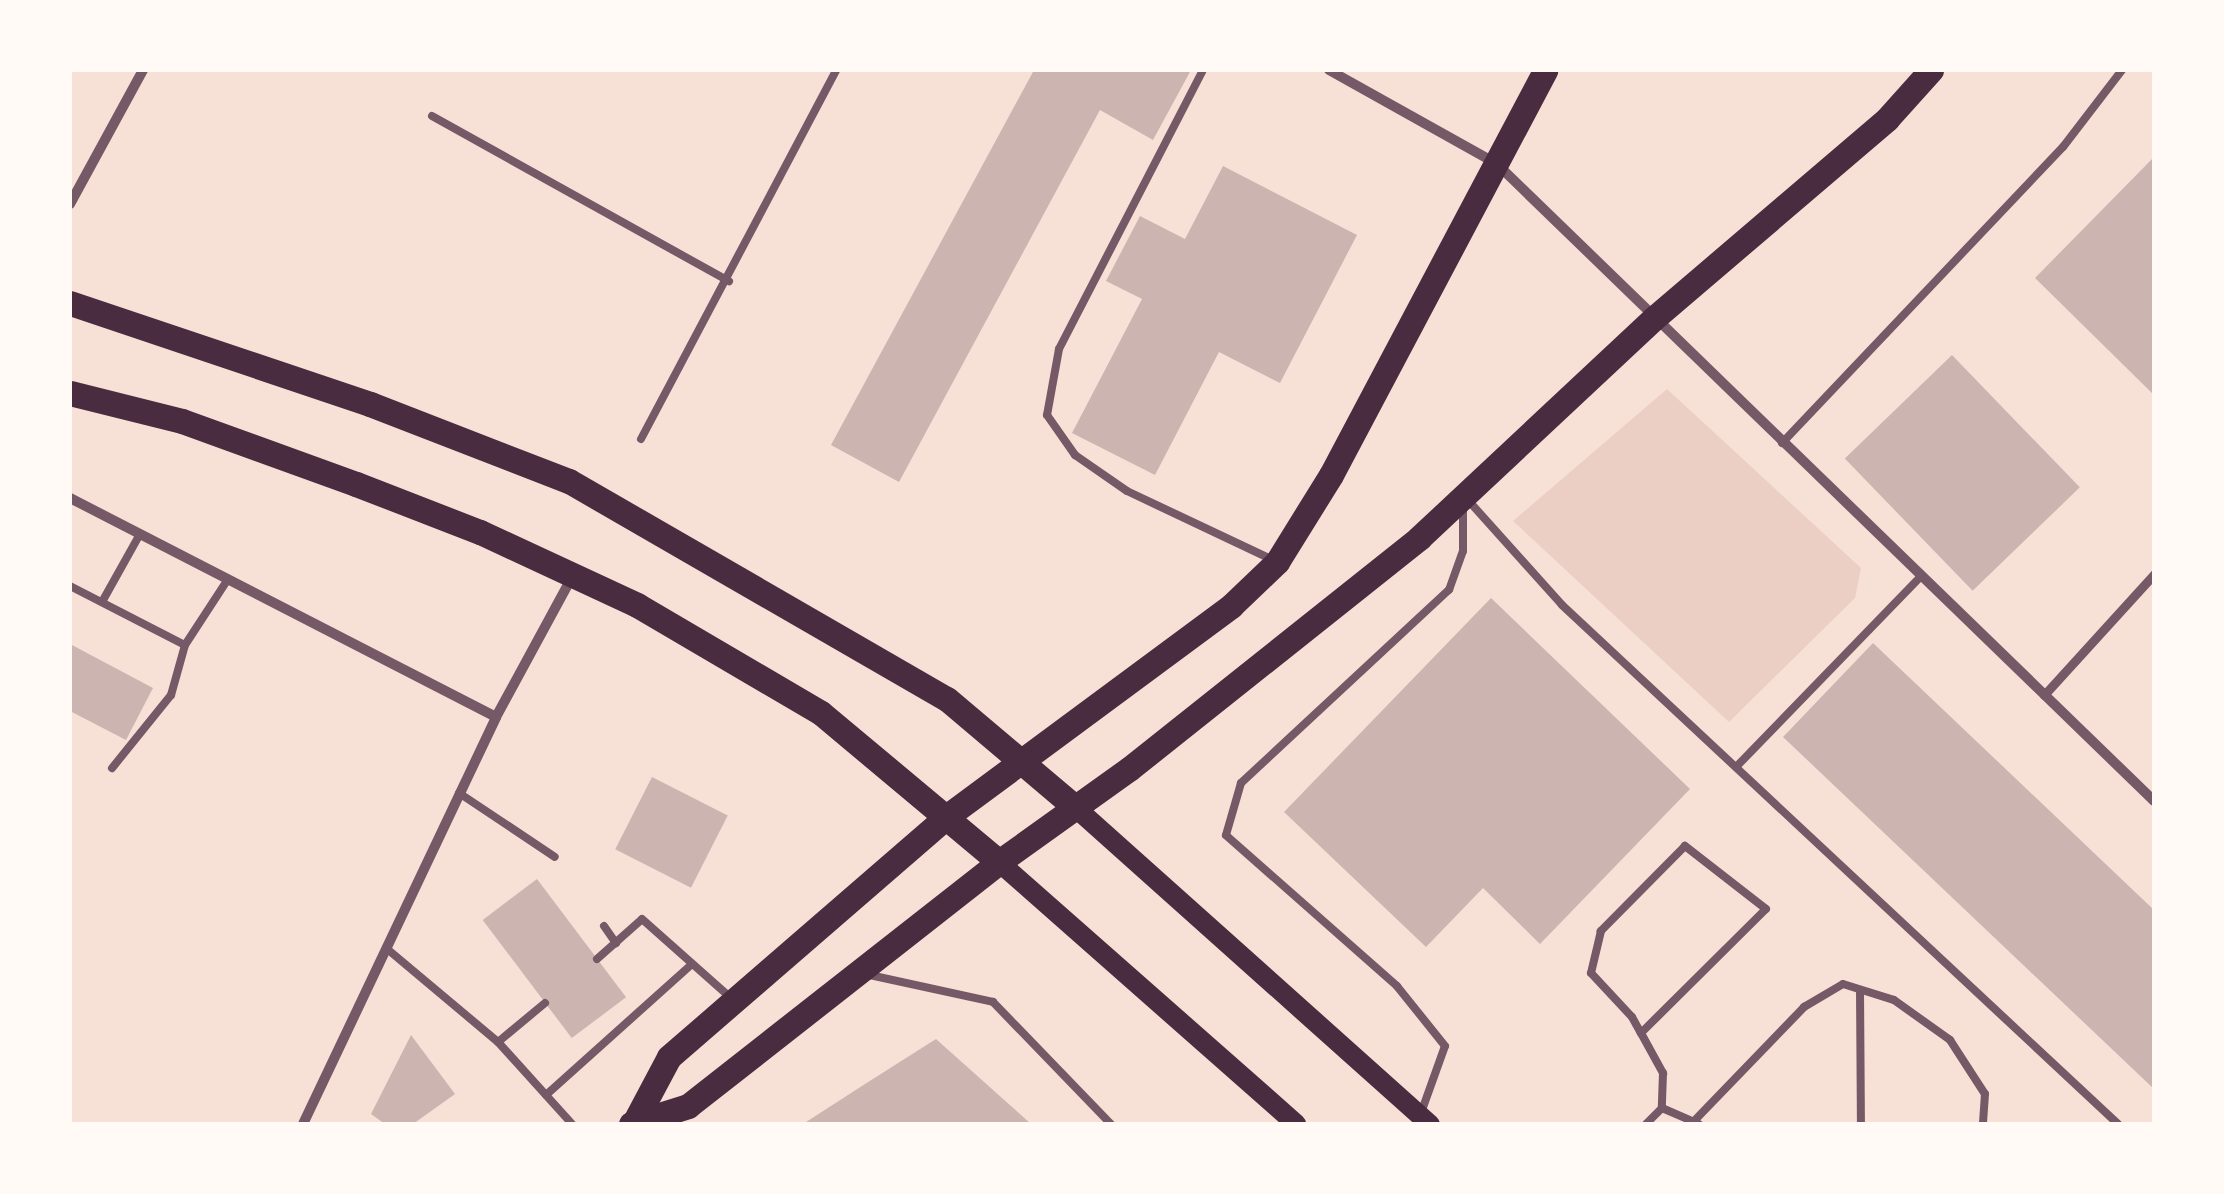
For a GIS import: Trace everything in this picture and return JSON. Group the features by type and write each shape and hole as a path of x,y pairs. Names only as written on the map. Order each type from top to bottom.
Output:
{"main road":[{"path":"634,1123 670,1056 946,817 1024,763 1230,606 1277,562 1331,475 1546,70"},
{"path":"634,1123 688,1106 999,862 1076,808 1464,496 1653,319 1887,119 1930,70"},
{"path":"70,303 370,404 569,481 947,699 1076,808 1425,1120"},
{"path":"70,393 182,421 356,484 573,574 821,714 999,862 1296,1124"}],"street":[{"path":"70,204 143,70"},
{"path":"1329,70 1497,164 2154,802"},
{"path":"70,498 496,717"},
{"path":"303,1124 496,717 573,574"},
{"path":"2044,694 2154,574"}],"lane":[{"path":"640,439 730,281 836,70"},
{"path":"1203,70 1059,349 1047,415 1075,455 1127,492 1277,562"},
{"path":"1782,443 2063,147 2122,70"},
{"path":"432,116 730,281"},
{"path":"1464,496 1562,604 2118,1124"},
{"path":"1425,1120 1445,1046 1398,986 1226,836 1241,783 1449,590 1463,551 1464,496"},
{"path":"102,602 140,534"},
{"path":"1737,766 1920,576"},
{"path":"112,768 171,695 186,645 228,579"},
{"path":"70,586 186,645"},
{"path":"460,793 555,857"},
{"path":"1641,1033 1766,909 1685,846 1601,931 1592,973 1641,1033 1662,1072 1662,1108 1646,1124"},
{"path":"597,959 642,920 734,1001"},
{"path":"604,926 616,943"},
{"path":"386,948 498,1042 572,1124"},
{"path":"546,1095 692,964"},
{"path":"858,972 993,1002 1111,1124"},
{"path":"1662,1108 1697,1122 1804,1007 1844,984 1894,1000 1950,1040 1985,1094 1982,1124"},
{"path":"1860,990 1860,1124"},
{"path":"498,1042 545,1003"}],"shaded area":[{"path":"1667,389 1861,568 1855,598 1729,722 1513,521"}],"building":[{"path":"1034,70 1191,70 1153,140 1100,110 899,482 831,445"},
{"path":"2154,157 2154,395 2035,278"},
{"path":"1223,166 1357,235 1280,383 1219,352 1155,475 1072,433 1142,299 1106,281 1140,216 1185,239"},
{"path":"1952,355 2080,487 1973,591 1845,459"},
{"path":"1491,598 1690,789 1540,944 1483,888 1426,947 1284,812"},
{"path":"1873,643 2154,910 2154,1089 1783,737"},
{"path":"70,644 153,688 126,740 70,711"},
{"path":"652,777 728,816 691,888 615,849"},
{"path":"537,879 626,997 572,1038 483,920"},
{"path":"411,1035 455,1094 413,1124 385,1124 371,1114"},
{"path":"936,1039 1031,1124 803,1124 865,1084"}]}
